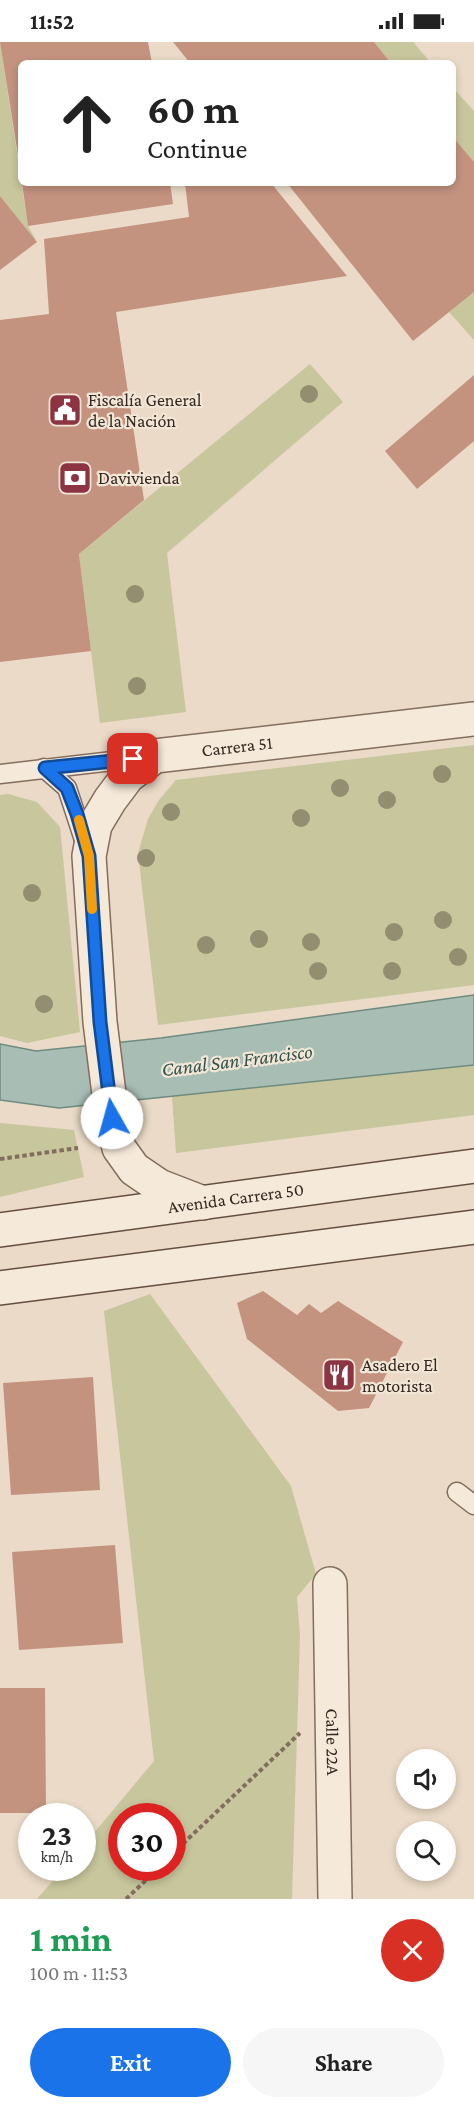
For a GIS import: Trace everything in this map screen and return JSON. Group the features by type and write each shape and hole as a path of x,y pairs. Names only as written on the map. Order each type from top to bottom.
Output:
{"street":[{"name":"Carrera 51","path":"155,756 474,719"},
{"path":"155,756 128,776 95,825 89,856 100,1022 112,1118 119,1148 134,1169 159,1186 203,1203"},
{"name":"Avenida Carrera 50","path":"0,1230 474,1166"},
{"path":"0,1287 474,1227"},
{"name":"Calle 22A","path":"330,1584 335,1899"}],"lane":[{"name":"Carrera 51","path":"0,774 155,756"},
{"path":"45,768 67,788 89,856"},
{"path":"457,1492 474,1505"}],"path":[{"path":"0,1159 78,1148"},
{"path":"186,1841 331,1702"},
{"path":"126,1899 145,1881"}],"green space":[{"path":"0,42 18,160 18,186 22,186 28,226 37,242 0,196"},
{"path":"374,42 413,42 428,60 389,60"},
{"path":"456,91 474,111 474,162 456,141"},
{"path":"474,292 474,340 449,312"},
{"path":"310,364 343,402 167,553 186,712 100,723 79,554"},
{"path":"474,745 474,985 158,1025 138,853 148,819 159,800 176,780"},
{"path":"8,794 37,802 60,827 80,1032 27,1043 0,1036 0,795"},
{"path":"474,1065 474,1115 176,1153 172,1096"},
{"path":"0,1123 74,1130 84,1177 0,1197"},
{"path":"150,1294 291,1486 316,1574 297,1597 300,1636 292,1899 37,1899 53,1881 96,1881 96,1830 108,1816 108,1881 186,1881 186,1803 119,1803 154,1761 104,1311"}],"water":[{"name":"Canal San Francisco","path":"474,995 474,1065 59,1108 0,1100 0,1044 36,1051 161,1038"}],"building":[{"path":"0,42 148,42 151,60 18,60 18,155"},
{"path":"173,42 374,42 389,60 188,60"},
{"path":"456,141 474,162 474,292 413,341 289,186 456,186"},
{"path":"22,186 170,186 173,204 28,226"},
{"name":"Fiscalía General de la Nación","path":"185,186 273,186 347,276 116,312 144,500 79,554 91,651 0,662 0,320 49,314 44,239 189,217"},
{"path":"0,196 37,242 0,270"},
{"path":"474,375 474,441 417,489 385,451"},
{"name":"Asadero El motorista","path":"263,1291 297,1315 309,1304 321,1313 338,1301 403,1342 369,1408 338,1411 247,1339 237,1303"},
{"path":"93,1377 100,1490 11,1495 3,1383"},
{"path":"115,1545 123,1643 19,1650 12,1552"},
{"path":"0,1688 45,1688 46,1803 18,1803 18,1813 0,1813"}],"slow traffic":[{"path":"79,820 89,856 92,909"}],"place":[{"name":"Fiscalía General de la Nación","path":"65,410"},
{"name":"Davivienda","path":"75,478"},
{"name":"Asadero El motorista","path":"339,1375"}],"route":[{"path":"112,1118 100,1022 89,856 67,788 45,768 133,759"}]}
